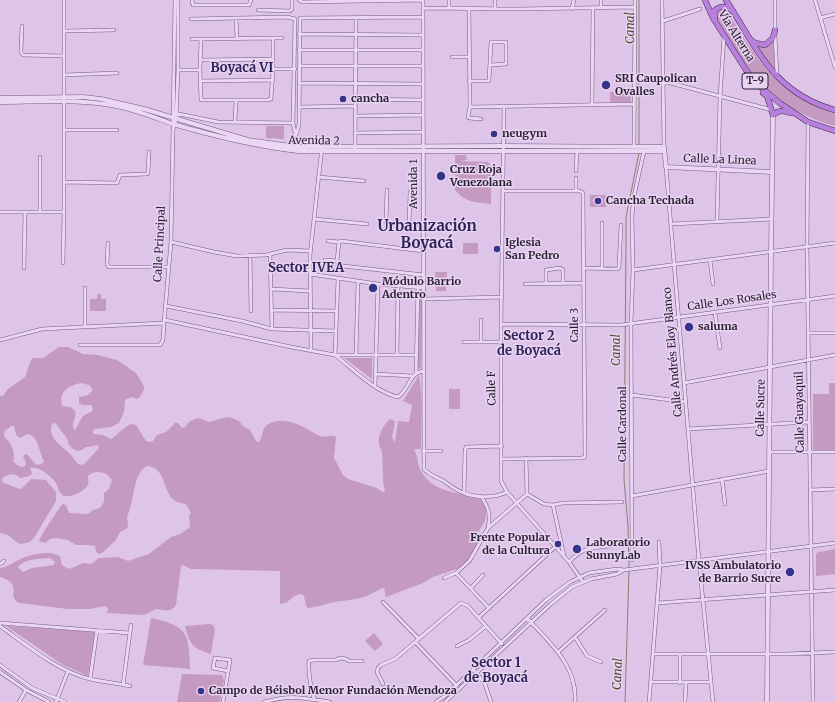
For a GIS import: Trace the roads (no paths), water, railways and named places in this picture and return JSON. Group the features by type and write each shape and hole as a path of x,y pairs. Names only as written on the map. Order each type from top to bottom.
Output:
{"highway":[{"name":"Vía Alterna","path":"705,0 716,24 746,70 758,85 773,98 808,122 835,131"},
{"name":"Vía Alterna","path":"726,0 763,60 777,76 801,95 835,110"},
{"path":"716,24 714,11 718,7 722,6 727,8 734,14"},
{"path":"747,36 755,43 765,44 770,42 773,38 775,30"},
{"path":"758,85 767,96 773,112 783,110 799,116"}],"street":[{"path":"63,263 64,0"},
{"path":"174,116 178,70 177,0"},
{"path":"174,124 177,0"},
{"path":"192,0 193,6 249,5 251,0"},
{"path":"258,10 290,11 292,9 292,0"},
{"path":"299,0 302,2 328,0 423,0"},
{"name":"Avenida 1","path":"423,0 423,464 427,473 464,493"},
{"path":"449,0 449,8"},
{"path":"495,0 495,9"},
{"path":"572,9 574,0"},
{"path":"601,0 601,8"},
{"path":"635,0 634,148 664,149"},
{"name":"Calle Andrés Eloy Blanco","path":"662,0 664,149 699,561 713,702"},
{"path":"775,0 777,76"},
{"path":"815,0 835,67"},
{"path":"423,8 572,9 635,7"},
{"path":"592,105 593,8"},
{"path":"469,9 470,106 468,116 470,118 481,119"},
{"path":"663,21 700,9"},
{"path":"820,18 835,14"},
{"path":"191,19 287,17 295,19 293,122 298,149"},
{"path":"296,135 299,125 300,18 423,17"},
{"path":"236,18 236,38"},
{"path":"355,149 356,18"},
{"path":"22,26 21,52 24,55 64,56"},
{"path":"65,30 114,30"},
{"path":"299,34 423,35"},
{"path":"717,221 720,97 724,36"},
{"path":"201,39 201,100 268,100 271,99 273,80 272,38"},
{"path":"192,39 282,38"},
{"path":"469,81 489,81 490,65 492,42 506,42 506,64 490,65"},
{"path":"299,50 423,50"},
{"path":"452,57 469,56"},
{"path":"200,60 273,59"},
{"path":"299,66 423,66"},
{"path":"273,69 294,69"},
{"path":"178,70 200,70"},
{"path":"64,75 117,72"},
{"path":"201,81 273,80"},
{"path":"663,81 773,112"},
{"path":"299,83 423,84"},
{"name":"Avenida 2","path":"0,102 64,100 83,97 107,100 174,116 248,140 298,149"},
{"name":"Avenida 2","path":"0,98 64,100 121,107 174,124 261,147 298,149 634,148"},
{"path":"355,99 423,100"},
{"path":"235,122 236,100"},
{"path":"470,106 634,104"},
{"path":"299,107 355,106"},
{"name":"Calle F","path":"504,106 501,324 501,480 506,492"},
{"name":"Calle Sucre","path":"767,702 773,112"},
{"path":"355,116 423,115"},
{"path":"174,116 209,121 293,122"},
{"name":"Calle Guayaquil","path":"808,122 807,247 812,702"},
{"name":"Calle Principal","path":"80,345 160,345 163,340 170,242 174,124"},
{"path":"64,130 117,130"},
{"path":"354,133 423,132"},
{"name":"Avenida 2","path":"504,148 577,150 634,148"},
{"path":"311,350 310,251 321,149"},
{"name":"Calle Cardonal","path":"632,560 632,395 630,323 633,270 632,216 642,149"},
{"path":"576,171 577,150"},
{"path":"64,182 117,183 120,175 147,174 149,152"},
{"path":"40,157 40,212"},
{"name":"Calle La Linea","path":"666,167 772,172"},
{"path":"318,177 364,181"},
{"path":"504,191 576,191 576,178"},
{"path":"387,190 386,224 423,229"},
{"name":"Calle 3","path":"526,458 585,457 583,193 576,191"},
{"path":"409,227 410,192"},
{"path":"0,212 64,212"},
{"path":"24,268 25,212"},
{"path":"314,219 367,224"},
{"path":"671,224 772,219"},
{"path":"602,223 602,268"},
{"path":"584,268 619,268 621,226"},
{"path":"328,241 341,241 423,251"},
{"path":"170,242 237,256 270,254 288,250 310,251"},
{"path":"337,261 340,242"},
{"path":"108,243 107,264 109,267 168,267"},
{"path":"633,270 835,243"},
{"path":"270,254 272,329"},
{"path":"250,256 251,311"},
{"path":"325,260 337,261 339,265 343,266 424,275"},
{"path":"710,260 713,284"},
{"path":"546,284 546,270 560,268 563,270 563,283"},
{"path":"271,270 310,270"},
{"path":"310,274 358,282 424,288"},
{"path":"335,355 338,279"},
{"path":"356,354 358,282"},
{"path":"525,284 584,283"},
{"path":"375,386 378,284"},
{"path":"397,354 398,286"},
{"path":"85,288 85,326"},
{"path":"416,373 418,288"},
{"path":"271,289 310,291"},
{"name":"Calle Los Rosales","path":"501,324 621,325 835,296"},
{"path":"424,299 502,297"},
{"path":"166,306 242,321 272,329 336,331"},
{"path":"271,310 337,311"},
{"path":"715,312 720,348"},
{"path":"481,320 481,342"},
{"path":"0,340 42,329 165,322 335,355 416,355"},
{"path":"808,333 835,333"},
{"path":"464,342 501,342"},
{"path":"335,355 390,396 398,397 402,394 412,376 416,373 424,371"},
{"path":"684,383 835,355"},
{"path":"375,374 412,376"},
{"path":"632,395 686,402"},
{"path":"688,429 809,422"},
{"path":"502,446 466,447 464,493 481,496 500,495 506,492 517,502 564,556 583,582"},
{"path":"423,451 441,451"},
{"path":"769,452 835,452"},
{"path":"502,459 526,458 527,494"},
{"path":"632,496 769,471"},
{"path":"722,479 726,504"},
{"path":"810,490 835,489"},
{"path":"444,578 456,573 470,560 488,528 527,494"},
{"path":"527,494 544,504 553,505 563,503 622,502"},
{"path":"481,496 490,513 488,528"},
{"path":"553,505 564,556"},
{"path":"649,702 658,603 660,566 659,542"},
{"path":"436,702 445,696 546,600 570,582 590,573 617,569 624,570 660,566 835,543"},
{"path":"569,562 585,549 610,546"},
{"path":"478,618 555,547"},
{"path":"0,564 4,561"},
{"path":"445,702 531,622 572,587 583,582 617,574 624,570"},
{"path":"456,573 489,608"},
{"path":"471,588 483,575"},
{"path":"658,603 704,601 835,590"},
{"path":"383,602 420,639"},
{"path":"383,684 377,672 378,668 381,665 395,659 416,643 452,609 461,603 468,606 505,646"},
{"path":"558,652 605,610"},
{"path":"527,618 558,652 569,669 574,688 575,702"},
{"path":"0,624 130,633"},
{"path":"0,624 50,661 68,671 90,679 130,686"},
{"path":"123,684 132,625"},
{"path":"457,646 469,640 486,626"},
{"path":"90,679 97,630"},
{"path":"575,637 587,656 600,662"},
{"path":"416,643 459,689"},
{"path":"653,654 812,654 835,652"},
{"path":"680,654 680,683"},
{"path":"223,702 230,660 215,658 213,668 228,671"},
{"path":"315,700 312,694 309,666 310,661 335,660 341,658 346,658 349,661 362,661"},
{"path":"0,665 32,688 56,701 64,702"},
{"path":"473,669 485,684 491,702"},
{"path":"56,701 68,671"},
{"path":"0,672 26,690 49,702"},
{"path":"651,682 711,682"},
{"path":"685,702 686,683"},
{"path":"18,702 26,690"},
{"path":"264,702 298,697 330,702"}],"waterway":[{"name":"Canal","path":"639,0 639,145"},
{"name":"Canal","path":"629,568 628,526 624,479 626,217 639,153"},
{"name":"Canal","path":"625,702 629,571"}],"place":[{"name":"SRI Caupolican Ovalles","path":"606,85"},
{"name":"cancha","path":"343,99"},
{"name":"neugym","path":"494,134"},
{"name":"Cruz Roja Venezolana","path":"441,176"},
{"name":"Cancha Techada","path":"598,201"},
{"name":"Iglesia San Pedro","path":"497,249"},
{"name":"Módulo Barrio Adentro","path":"373,288"},
{"name":"saluma","path":"689,327"},
{"name":"Frente Popular de la Cultura","path":"558,544"},
{"name":"Laboratorio SunnyLab","path":"577,549"},
{"name":"IVSS Ambulatorio de Barrio Sucre","path":"790,572"},
{"name":"Campo de Béisbol Menor Fundación Mendoza","path":"201,691"}],"district":[{"name":"Boyacá VI","path":"242,68"},
{"name":"Urbanización Boyacá","path":"427,236"},
{"name":"Sector IVEA","path":"306,268"},
{"name":"Sector 2 de Boyacá","path":"529,344"},
{"name":"Sector 1 de Boyacá","path":"496,670"}]}
